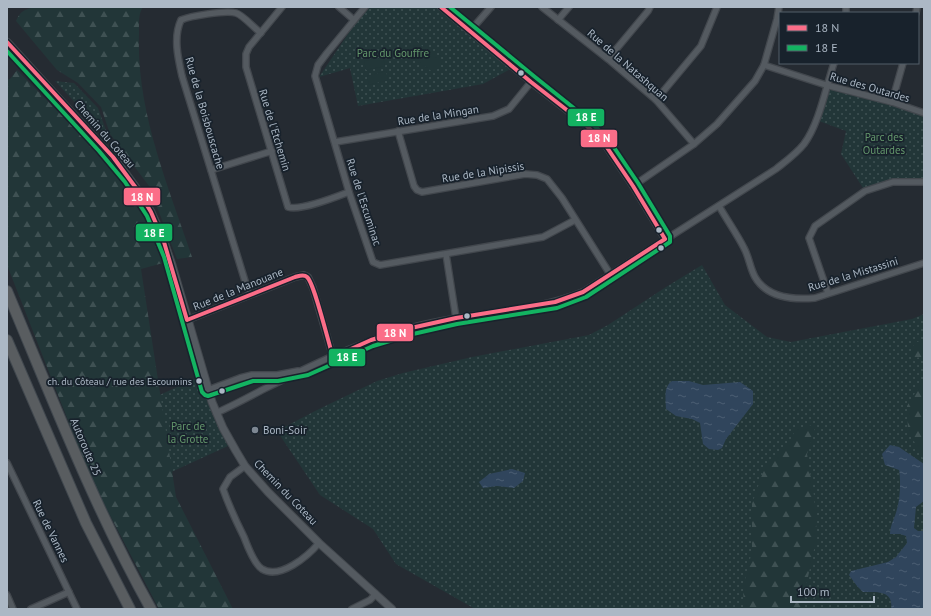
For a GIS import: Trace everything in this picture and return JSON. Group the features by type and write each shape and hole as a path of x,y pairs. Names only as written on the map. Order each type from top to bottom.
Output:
{"highway":[{"name":"Autoroute 25","path":"7,291 96,501 124,559 151,609"},
{"path":"7,340 86,523 130,609"}],"street":[{"name":"Rue de l'Etchemin","path":"282,7 249,47 246,54 246,67 288,207 301,207 349,192"},
{"path":"339,7 354,20"},
{"name":"Rue de l'Escuminac","path":"365,7 318,65 315,76 349,192 372,262 380,265 543,237 575,220"},
{"path":"442,7 531,82 586,125 606,146 633,186 665,239"},
{"path":"470,31 491,7"},
{"name":"Rue de la Natashquan","path":"542,7 608,59 656,100 694,144"},
{"path":"558,20 569,7"},
{"path":"608,59 650,7"},
{"path":"656,100 701,46 717,7"},
{"path":"633,186 694,144 717,124 755,81 764,65 779,7"},
{"name":"Rue de la Boisbouscache","path":"249,294 182,76 178,56 178,26 181,20 186,18 231,12 241,15 261,33"},
{"name":"Chemin du Coteau","path":"7,42 112,158 140,192 151,212 164,242 216,413 228,438 245,466 268,492 319,543 392,609"},
{"path":"216,413 306,369 371,340 412,328 456,318 555,302 583,292 719,206 792,157 805,143 816,120 834,64"},
{"path":"892,102 903,64"},
{"name":"Rue des Outardes","path":"764,65 826,85 892,102 924,113"},
{"name":"Rue de la Mingan","path":"335,142 493,116 509,109 531,82"},
{"name":"Rue de la Nipissis","path":"398,132 414,186 417,190 422,192 525,174 537,175 547,179 562,198 610,274"},
{"path":"211,170 272,151"},
{"path":"828,293 809,238 815,226 865,191 893,182 924,182"},
{"name":"Rue de la Mistassini","path":"719,206 745,250 755,277 765,289 779,296 799,300 815,298 924,263"},
{"path":"446,254 456,318"},
{"name":"Rue de la Manouane","path":"187,320 249,294 304,275 308,277 313,288 334,357"},
{"path":"208,390 252,375 277,375 306,369"},
{"name":"Rue de Vannes","path":"7,462 77,609"},
{"path":"245,466 230,477 223,489 237,524 261,569 273,573 288,568 319,543"},
{"path":"31,609 69,592"},
{"path":"352,609 370,600 376,594"},
{"path":"7,596 13,609"}],"green space":[{"path":"143,7 139,20 139,62 148,119 155,147 192,257 177,259 149,186 110,134 101,107 78,83 57,70 16,21 20,14 24,11 29,8"},
{"name":"Parc du Gouffre","path":"369,7 440,7 514,67 483,84 358,106 350,68 319,77 356,22"},
{"path":"415,40 442,63 434,73 405,52"},
{"path":"383,57 385,66 366,70 364,61"},
{"path":"17,70 83,137 143,205 163,263 141,269 176,497 233,609 159,609 91,479 7,265 7,80 10,79"},
{"path":"386,71 388,80 369,85 367,76"},
{"path":"55,81 74,83 98,108 109,139"},
{"name":"Parc des Outardes","path":"826,85 924,113 924,182 893,182 865,191 841,154 846,131 816,120"},
{"path":"702,265 725,305 767,337 791,342 912,319 924,314 924,609 475,609 396,564 373,529 320,495 277,431 377,381 403,373 472,357 589,335 608,325"},
{"path":"924,339 924,357 914,358 911,349 915,343"},
{"name":"Parc de la Grotte","path":"199,377 212,413 228,446 167,474 153,398"},
{"path":"924,381 924,460 908,430 907,406 921,383"},
{"path":"810,425 815,430 807,454 814,496 817,536 801,609 744,609 743,588 752,551 752,504 764,469 787,446 796,429"}],"water":[{"path":"672,381 689,381 703,385 740,382 753,391 753,404 726,439 722,448 718,450 709,449 703,444 700,423 692,419 676,416 666,409 666,390 667,386"},
{"path":"890,445 899,447 924,464 924,501 916,507 914,528 918,531 924,531 924,609 891,609 890,598 887,595 878,592 863,592 849,575 851,571 888,562 896,557 907,543 906,536 900,534 890,534 898,505 900,474 899,470 885,465 882,454"},
{"path":"512,469 525,473 523,481 514,488 497,486 483,488 479,482 489,474"}],"transit line":[{"path":"7,42 113,157 139,192 151,212 164,242 187,320 295,277 304,276 310,281 333,357 371,340 411,328 456,318 555,302 583,292 665,239 633,186 606,146 586,125 531,82 441,7"},
{"path":"7,51 99,151 125,182 147,216 164,257 202,392 208,396 253,381 278,381 308,375 373,346 413,334 457,324 557,308 586,297 670,242 670,236 638,183 611,143 590,121 450,7"}],"place":[{"name":"ch. du Côteau / rue des Escoumins","path":"199,381"},
{"name":"Boni-Soir","path":"255,430"}]}
